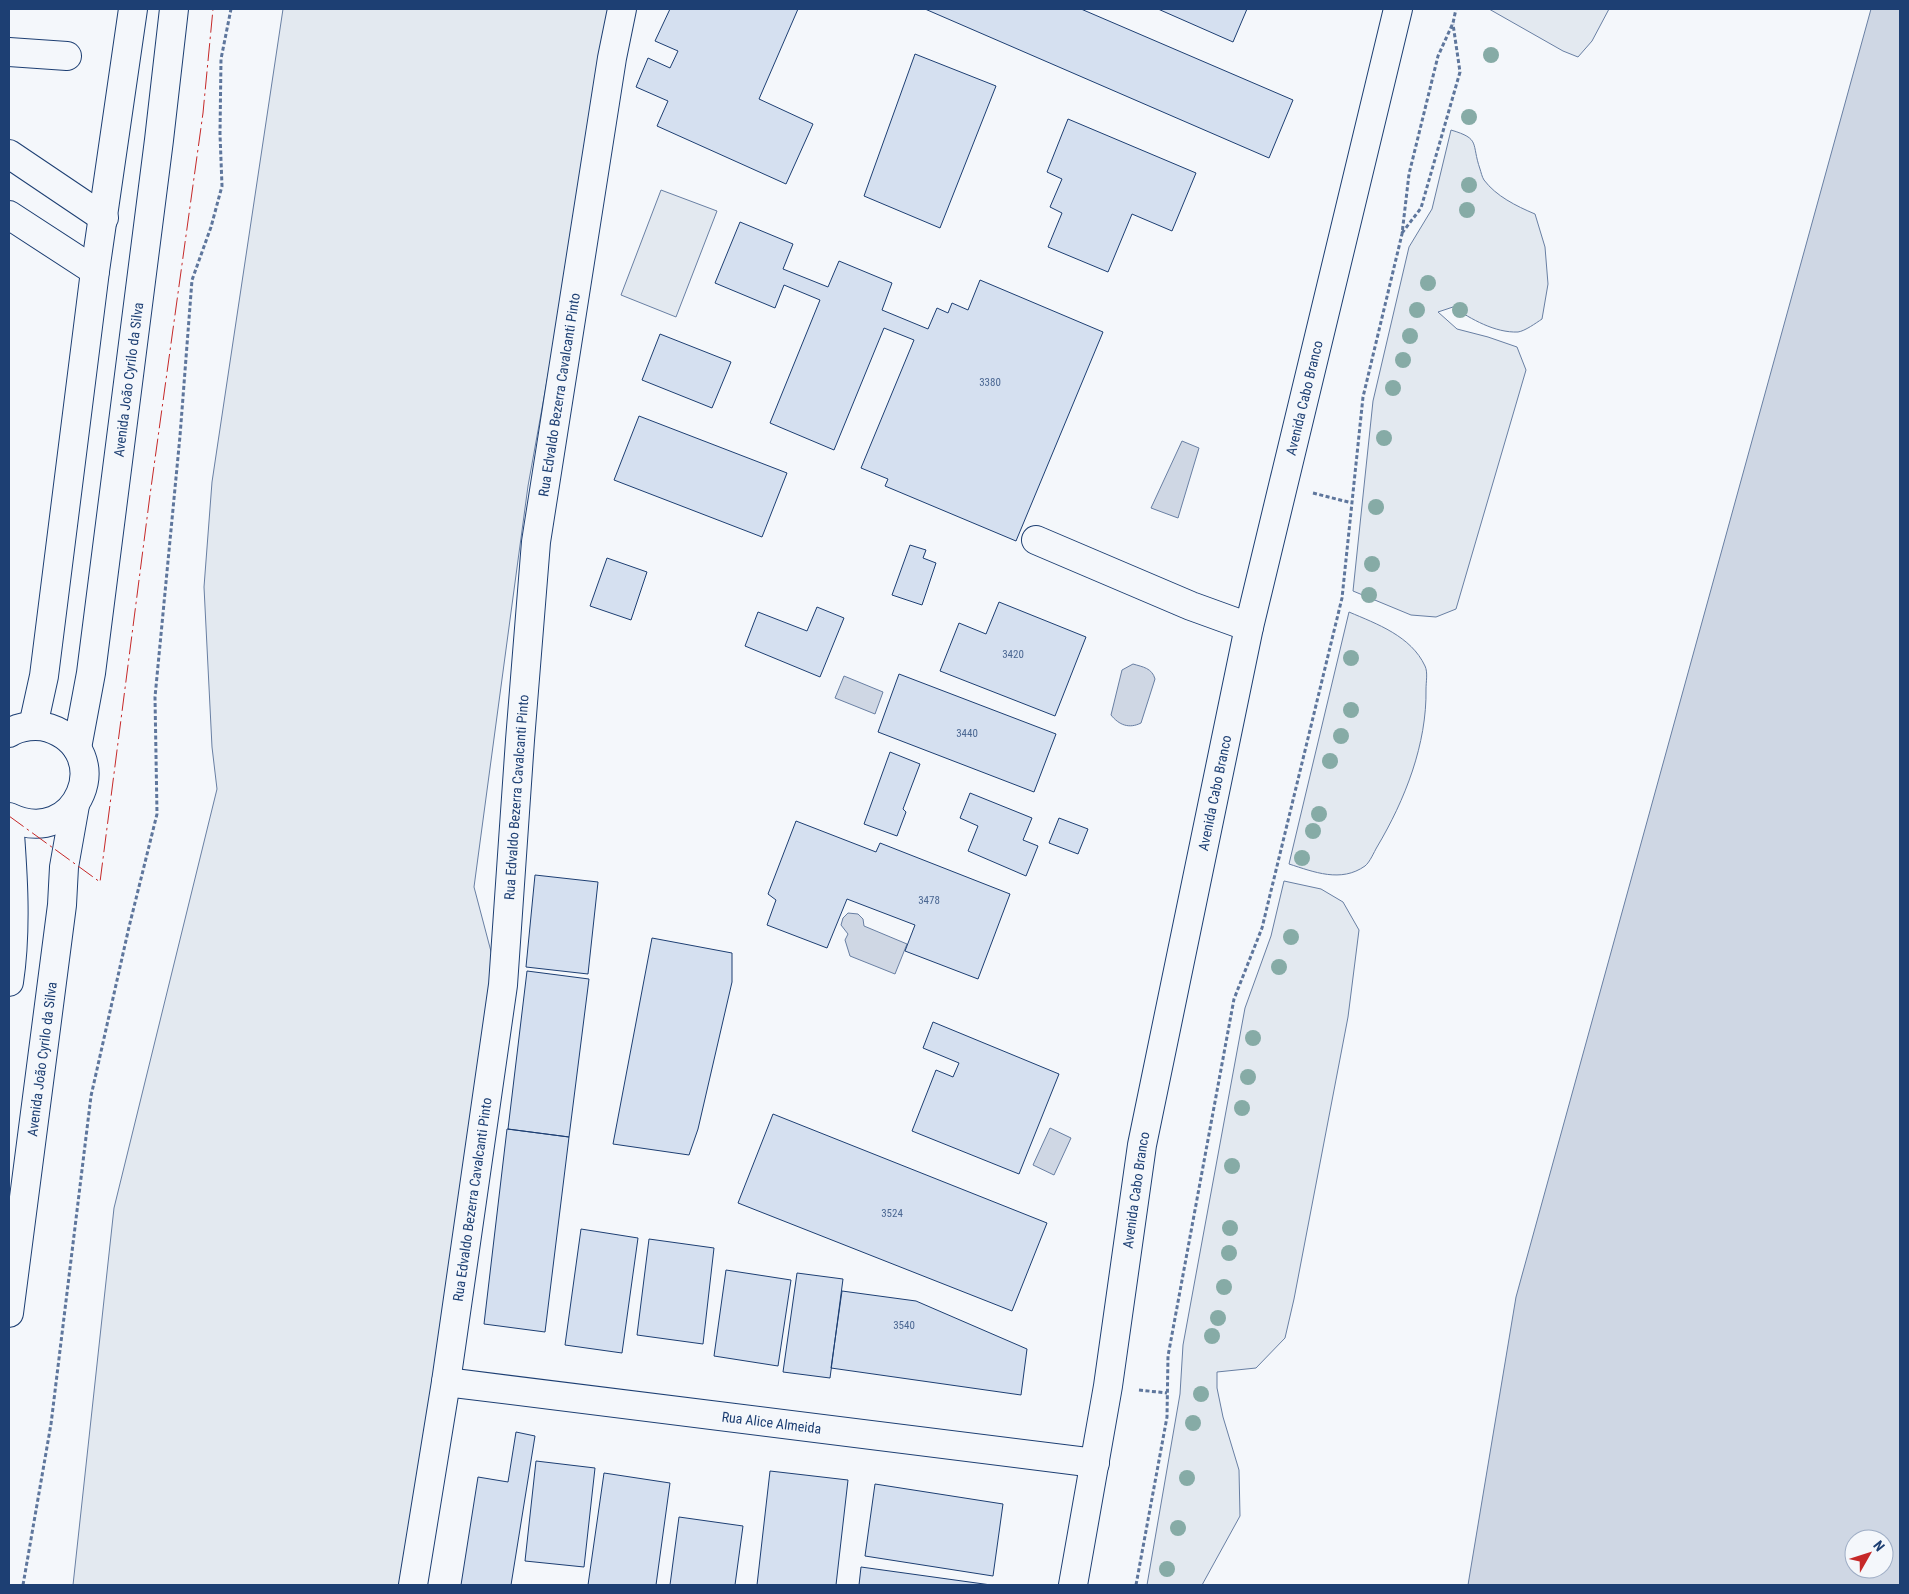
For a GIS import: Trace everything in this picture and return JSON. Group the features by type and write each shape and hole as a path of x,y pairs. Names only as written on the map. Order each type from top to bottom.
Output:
{"main road":[{"path":"15,730 44,676 96,271 133,9"},
{"name":"Avenida João Cyrilo da Silva","path":"9,1313 62,905 64,867 75,805 82,792 85,777 83,762 77,748 91,673 174,9"},
{"name":"Rua Edvaldo Bezerra Cavalcanti Pinto","path":"413,1585 446,1382 502,985 536,542 612,58 622,9"},
{"name":"Avenida Cabo Branco","path":"1073,1585 1096,1463 1142,1145 1249,627 1398,9"},
{"path":"9,52 67,56"},
{"path":"9,154 104,218"},
{"path":"9,215 96,271"},
{"path":"1036,540 1191,606 1249,627"},
{"path":"15,730 46,727 58,731 69,738 77,748"},
{"path":"9,982 13,910 9,818 36,824 50,822 64,816 75,805"},
{"name":"Rua Alice Almeida","path":"446,1382 1096,1463"}],"path":[{"path":"23,1585 51,1424 91,1096 129,927 158,814 155,697 180,436 191,289 192,280 211,227 222,186 220,134 221,59 231,9"},
{"path":"1136,1585 1167,1417 1168,1356 1234,999 1262,928 1342,598 1363,397 1402,234 1409,174 1438,56 1453,23 1456,9"},
{"path":"1402,234 1421,208 1460,72 1453,23"},
{"path":"1283,485 1352,503"}],"shaded area":[{"path":"283,9 614,9 528,486 474,887 493,959 432,1387 399,1585 73,1585 114,1208 217,789 212,747 204,587 212,482"},
{"path":"1489,9 1609,9 1592,41 1578,57 1563,51"},
{"path":"1871,9 1900,9 1900,1585 1468,1585 1516,1297"},
{"path":"1451,130 1471,139 1484,180 1494,191 1521,208 1535,214 1545,247 1548,284 1542,319 1518,332 1492,328 1453,307 1438,312 1457,329 1517,347 1526,370 1456,609 1436,617 1411,615 1353,591 1373,401 1409,247 1432,209"},
{"path":"661,190 717,211 676,317 621,295"},
{"path":"1182,441 1199,448 1178,518 1151,508"},
{"path":"1349,612 1392,632 1419,656 1426,671 1425,710 1423,730 1412,771 1397,810 1387,829 1365,866 1347,874 1337,875 1318,873 1289,864"},
{"path":"1133,664 1144,667 1152,672 1155,679 1141,723 1128,726 1121,724 1111,715 1122,670"},
{"path":"844,676 883,692 875,714 835,698"},
{"path":"1284,881 1321,889 1343,902 1359,930 1348,1017 1294,1299 1285,1338 1256,1368 1217,1372 1217,1388 1223,1417 1239,1470 1240,1516 1202,1585 1147,1585 1180,1394 1183,1345 1245,1008 1271,936"},
{"path":"848,913 858,914 863,919 864,926 907,944 895,974 850,956 845,940 848,934 841,925 843,918"},
{"path":"1050,1128 1071,1138 1054,1175 1033,1165"}],"building":[{"path":"670,9 798,9 759,99 813,124 786,184 657,126 668,101 636,87 648,58 670,68 678,51 655,41"},
{"path":"925,9 1081,9 1293,100 1269,158"},
{"path":"1158,9 1247,9 1233,42"},
{"path":"915,54 996,86 940,228 864,196"},
{"path":"1068,119 1196,173 1172,231 1132,214 1108,272 1048,247 1062,213 1050,207 1062,179 1047,172"},
{"path":"740,222 793,244 783,269 828,287 839,261 892,283 882,310 928,329 937,308 948,313 952,303 968,310 980,280 1103,332 1016,541 885,486 888,479 861,468 914,340 884,328 834,450 770,423 820,300 784,285 775,308 715,283"},
{"path":"660,334 731,362 712,408 642,380"},
{"path":"639,416 787,473 762,537 614,480"},
{"path":"910,545 926,550 923,558 936,563 922,605 892,595"},
{"path":"607,558 647,572 631,620 590,606"},
{"path":"999,602 1086,637 1055,716 940,671 959,623 986,634"},
{"path":"817,607 844,618 820,677 745,646 758,612 807,631"},
{"path":"899,674 1056,734 1034,792 878,732"},
{"path":"890,752 920,764 903,809 906,812 897,836 864,824"},
{"path":"970,793 1032,818 1023,840 1038,846 1026,876 968,851 978,826 960,818"},
{"path":"1059,818 1088,829 1078,854 1049,843"},
{"path":"796,821 876,852 880,843 1010,894 978,979 905,951 915,925 847,899 827,948 767,925 776,900 768,894"},
{"path":"535,875 598,882 588,974 526,967"},
{"path":"652,938 732,953 732,982 698,1129 689,1155 613,1144"},
{"path":"527,971 589,979 569,1137 508,1129"},
{"path":"933,1022 1059,1074 1019,1174 912,1131 936,1070 953,1077 959,1063 923,1048"},
{"path":"773,1114 1047,1223 1012,1311 738,1203"},
{"path":"507,1129 569,1137 545,1332 484,1324"},
{"path":"581,1229 638,1238 622,1353 565,1345"},
{"path":"649,1239 714,1248 703,1344 637,1335"},
{"path":"726,1270 791,1280 778,1366 714,1356"},
{"path":"797,1273 843,1279 830,1378 783,1372"},
{"path":"842,1291 916,1301 1027,1349 1021,1395 831,1368"},
{"path":"516,1432 535,1436 511,1585 461,1585 478,1477 508,1482"},
{"path":"536,1461 595,1468 584,1567 525,1561"},
{"path":"770,1471 848,1480 836,1585 757,1585"},
{"path":"604,1473 670,1483 656,1585 588,1585"},
{"path":"875,1484 1003,1504 993,1576 865,1556"},
{"path":"679,1517 743,1526 735,1585 670,1585"},
{"path":"861,1567 991,1585 859,1585"}],"power":[{"path":"9,816 100,882 150,495 203,113 213,9"}]}
